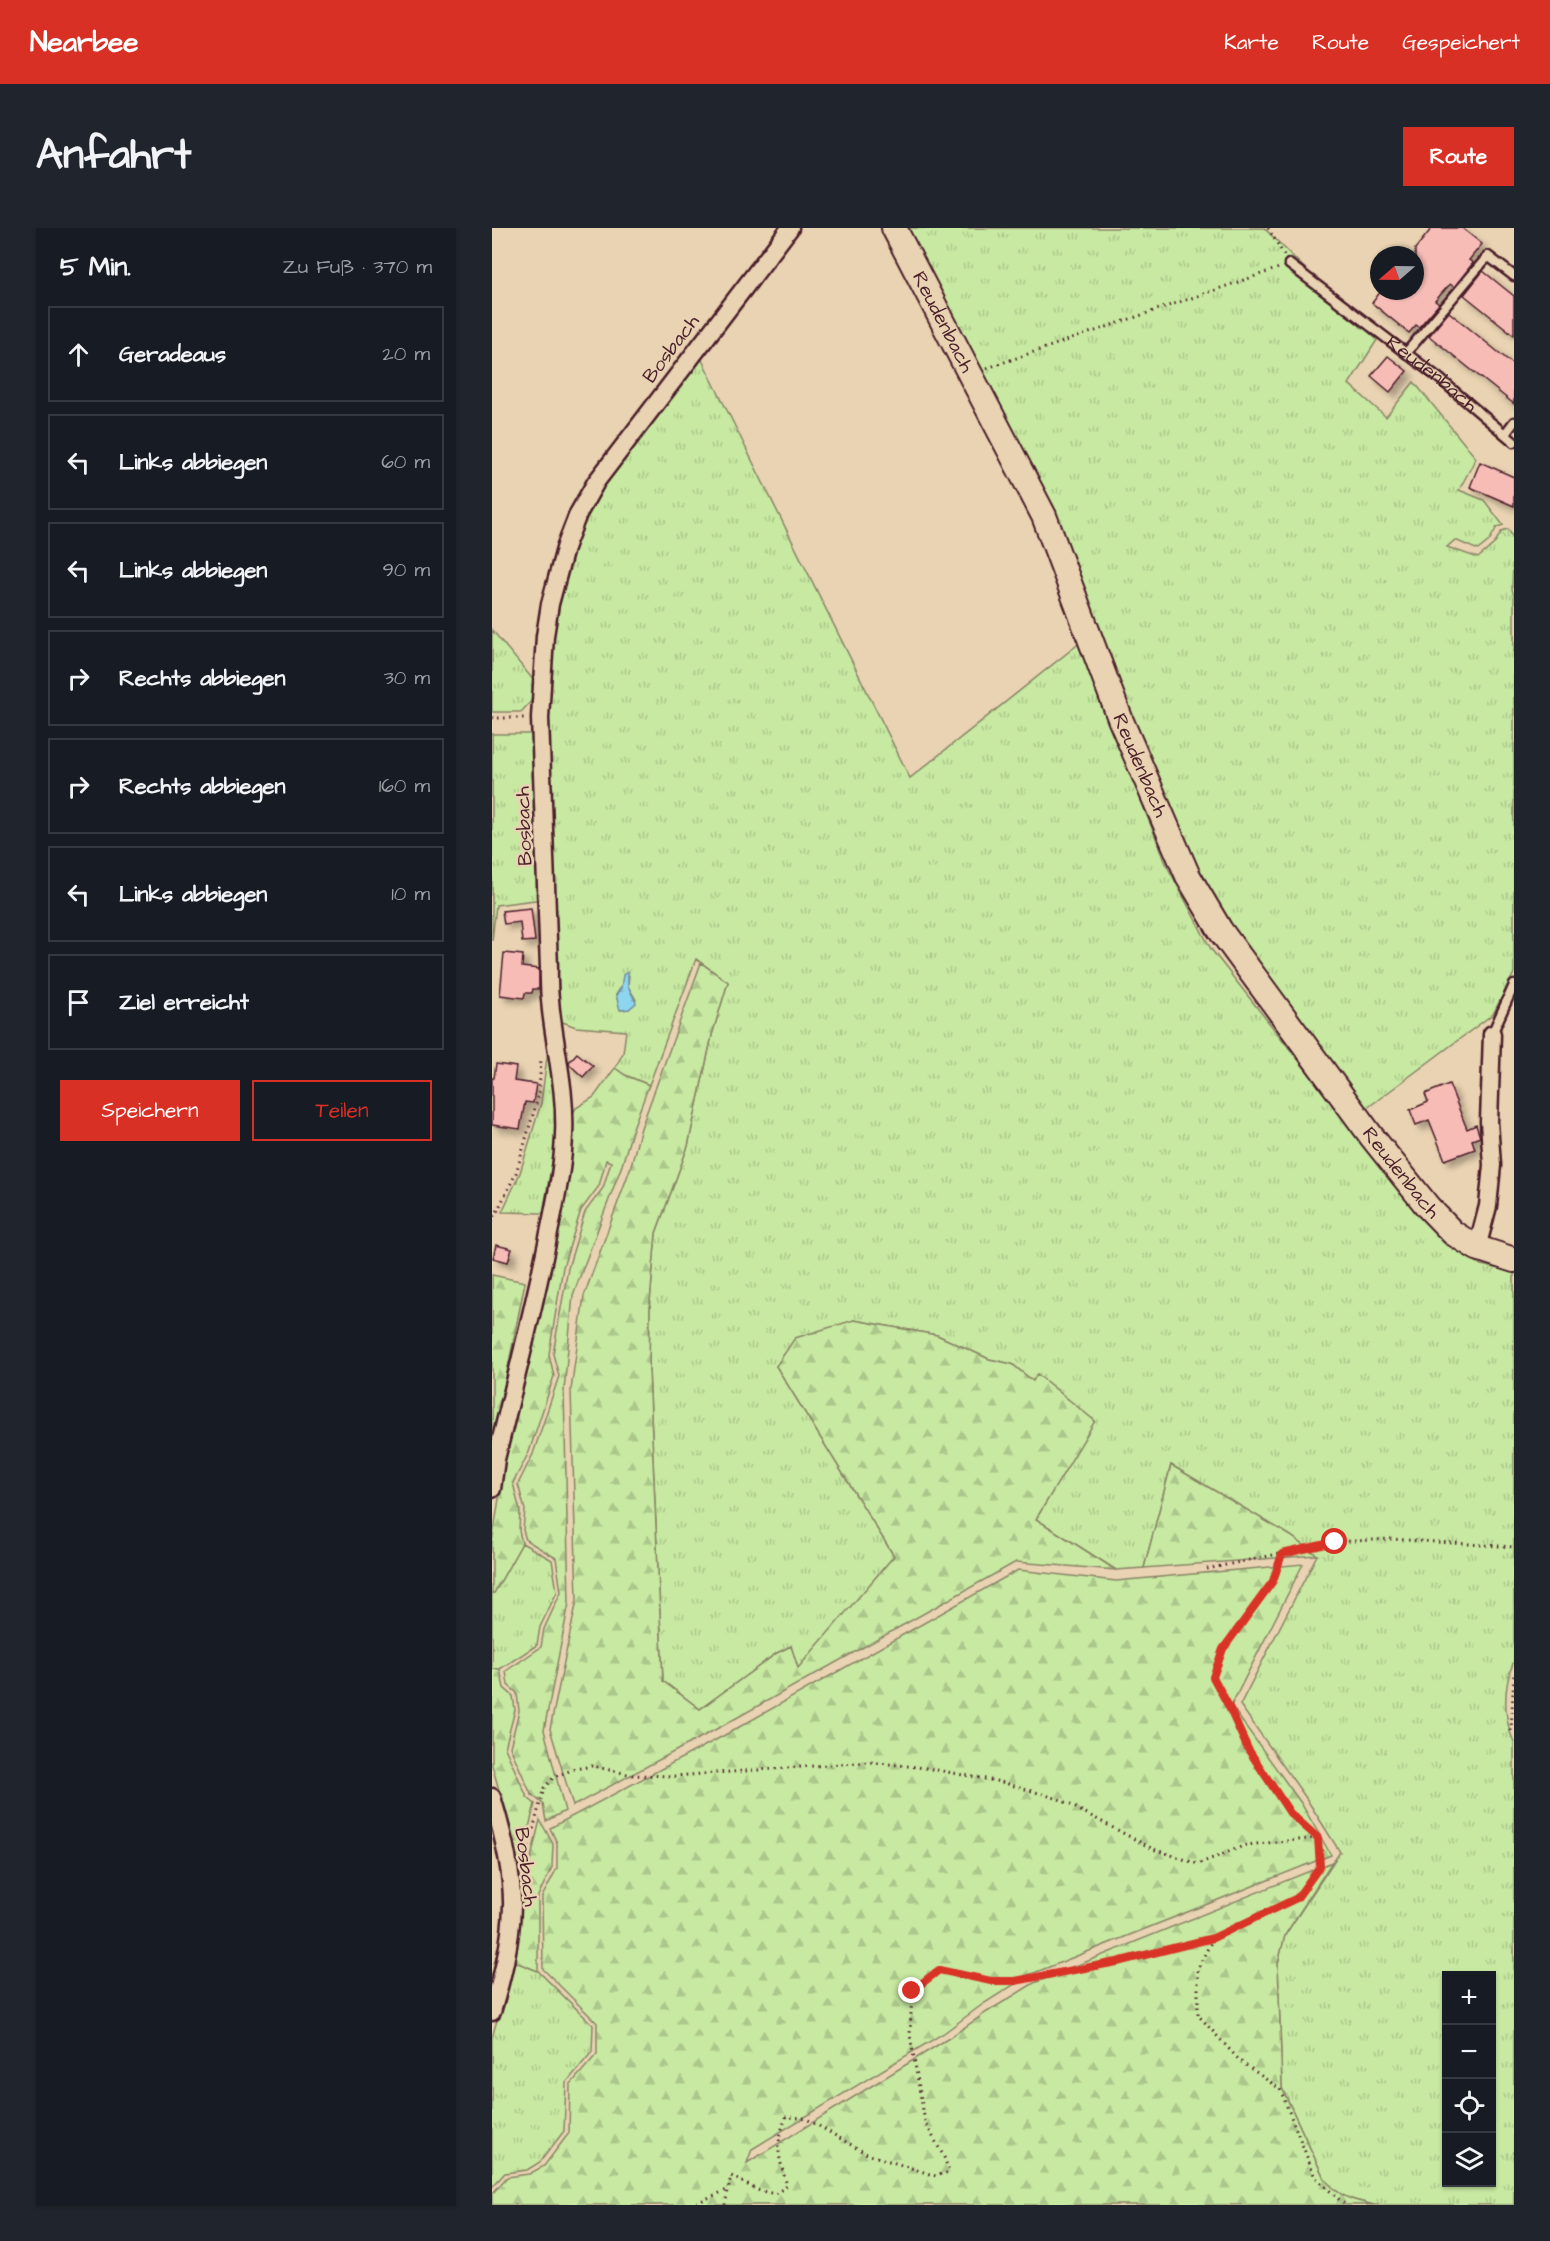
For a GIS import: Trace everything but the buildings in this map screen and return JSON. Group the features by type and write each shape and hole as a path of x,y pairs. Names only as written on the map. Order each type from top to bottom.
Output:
{"street":[{"name":"Bosbach","path":"492,1489 496,1459 539,1279 558,1186 564,1136 564,1095 548,996 549,957 540,718 541,682 550,604 566,545 578,514 596,482 790,228"},
{"name":"Reudenbach","path":"894,228 1044,516 1121,721 1188,876 1220,930 1372,1137 1428,1207 1453,1233 1477,1248 1514,1260"},
{"path":"1477,1248 1488,1206 1492,1165 1489,1122 1492,1034"},
{"name":"Bosbach","path":"492,1797 500,1823 512,1905 511,1927 502,1976 492,2012"}],"lane":[{"path":"1406,353 1488,256 1514,276"},
{"name":"Reudenbach","path":"1289,264 1440,379 1514,442"},
{"path":"1505,434 1514,422"},
{"path":"1492,1034 1514,985"}],"path":[{"path":"971,373 1289,264 1268,228"},
{"path":"492,718 540,718"},
{"path":"492,1222 516,1173 528,1133 539,1094 541,1054"},
{"path":"1207,1569 1335,1542 1391,1539 1514,1546"},
{"path":"725,2205 732,2176 757,2190 776,2194 787,2186 778,2154 778,2138 786,2118 805,2118 867,2154 936,2176 949,2172 944,2157 925,2122 910,2035 912,1991 939,1970 991,1981 1015,1981 1117,1962 1213,1938 1297,1898 1320,1866 1318,1838 1290,1813 1248,1749 1213,1677 1223,1649 1273,1581 1282,1554"},
{"path":"1511,1731 1514,1674"},
{"path":"522,1873 544,1788 554,1777 592,1766 632,1775 674,1776 870,1762 926,1768 1001,1782 1059,1799 1153,1849 1198,1864 1245,1845 1318,1838"},
{"path":"1213,1938 1198,1968 1198,2015 1240,2061 1280,2089 1315,2177 1345,2205"},
{"path":"691,2205 727,2190"}],"green space":[{"path":"904,228 1264,228 1377,340 1349,384 1386,417 1414,382 1476,458 1459,490 1484,500 1503,525 1497,527 1489,541 1478,550 1455,540 1447,547 1478,558 1494,544 1502,531 1508,529 1514,539 1512,589 1514,596 1514,973 1493,1014 1363,1111 1213,900 1168,812"},
{"path":"698,352 910,778 1081,642 1099,695 1167,866 1211,949 1442,1240 1481,1265 1514,1272 1514,1661 1506,1691 1506,1712 1514,1742 1514,2205 1374,2205 1346,2198 1332,2189 1324,2178 1282,2088 1278,1963 1285,1935 1340,1852 1306,1798 1240,1705 1317,1555 1291,1536 1171,1465 1144,1568 1116,1570 1036,1519 1094,1421 1037,1375 1033,1381 1012,1364 989,1359 937,1335 854,1320 776,1366 894,1556 798,1669 791,1646 777,1653 700,1709 663,1681 649,1370 650,1302 656,1233 688,1146 712,1035 728,982 696,959 649,1085 615,1068 623,1053 626,1031 576,1027 560,1021 546,697 550,642 570,548 602,483","holes":["629,975 628,986 636,1000 629,1009 621,1010 616,995"]},
{"path":"492,630 535,682 535,697 521,712 492,712"},
{"path":"492,734 535,734 543,899 496,905 492,941"},
{"path":"701,963 728,982 712,1035 688,1146 656,1233 650,1302 649,1370 663,1681 700,1709 777,1653 791,1646 798,1668 894,1556 776,1366 795,1338 854,1320 937,1335 989,1359 1012,1364 1033,1381 1037,1374 1095,1421 1036,1519 1116,1570 1016,1562 722,1726 573,1806 550,1729 577,1600 571,1390 584,1296 630,1169 641,1128"},
{"path":"550,1035 558,1097 557,1134 543,1213 502,1212 520,1173 541,1103"},
{"path":"615,1068 649,1085 622,1165 573,1295 564,1391 569,1603 544,1730 565,1811 546,1821 543,1804 531,1794 510,1747 519,1711 517,1693 508,1685 506,1671 541,1647 544,1629 561,1592 556,1558 526,1540 523,1530 525,1510 518,1484 533,1454 559,1376 553,1354 568,1268 585,1212 603,1188 611,1162 606,1160 599,1186 581,1210 563,1267 549,1354 554,1376 529,1452 513,1483 520,1511 519,1531 522,1543 494,1593 492,1593 492,1543 505,1461 529,1364 569,1167 570,1119 576,1108 594,1097"},
{"path":"492,1275 525,1282 503,1393 492,1433"},
{"path":"1171,1465 1291,1536 1317,1555 1144,1568"},
{"path":"522,1543 552,1560 557,1592 540,1627 537,1645 500,1669 492,1669 492,1593"},
{"path":"1303,1564 1231,1706 1301,1803 1331,1855 1029,1975 983,2004 944,2033 752,2149 747,2163 1034,1983 1332,1862 1285,1935 1278,1963 1282,2088 1324,2178 1335,2190 1346,2197 1374,2205 492,2205 492,2194 507,2177 529,2174 544,2166 569,2133 570,2085 597,2054 597,2023 543,1969 542,1897 557,1868 557,1843 550,1828 725,1735 1018,1570 1116,1581"},
{"path":"492,1669 500,1669 504,1688 513,1696 515,1710 505,1748 527,1797 535,1804 516,1878 492,1765"},
{"path":"540,1820 553,1844 552,1867 538,1896 538,1971 513,1961 521,1899"},
{"path":"513,1961 538,1971 593,2025 592,2052 566,2083 564,2131 540,2162 527,2170 505,2173 492,2187 492,2038"}],"water":[{"path":"628,972 628,986 636,1003 629,1009 620,1010 616,995 621,988 623,975"}],"route":[{"path":"912,1991 939,1970 991,1981 1015,1981 1117,1962 1213,1938 1297,1898 1320,1866 1318,1838 1290,1813 1248,1749 1213,1677 1223,1649 1273,1581 1282,1554 1335,1542"}]}
